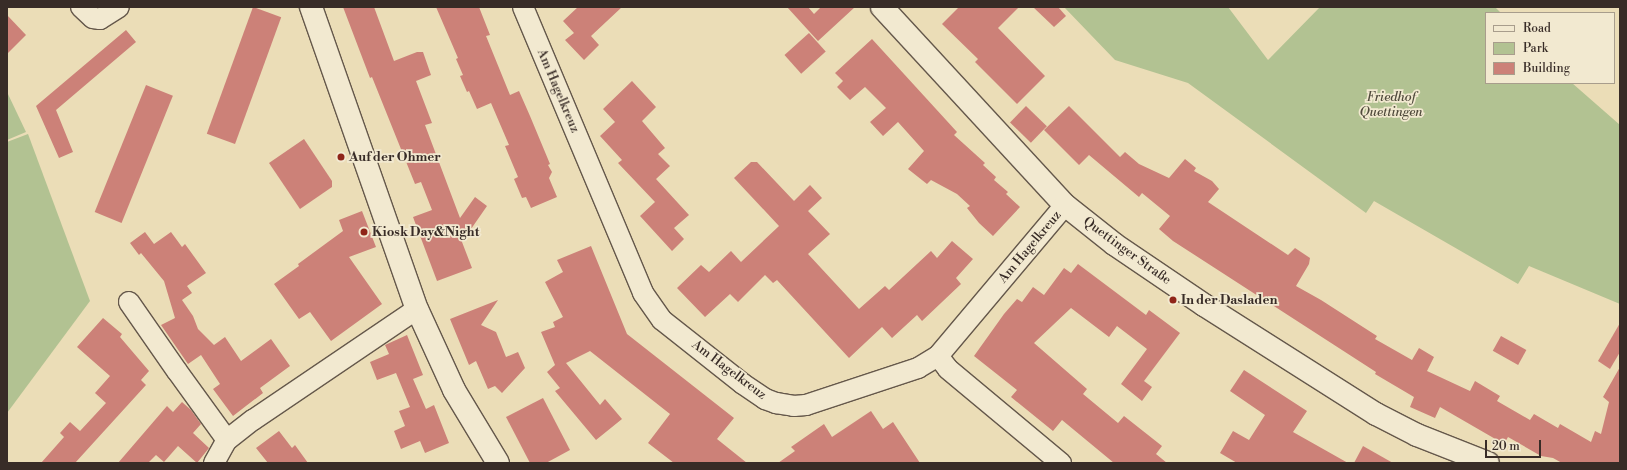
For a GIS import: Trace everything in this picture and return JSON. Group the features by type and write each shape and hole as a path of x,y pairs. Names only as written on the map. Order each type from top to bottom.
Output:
{"street":[{"path":"81,7 93,18 100,20 119,7"},
{"path":"311,7 417,309 454,390 498,463"},
{"name":"Am Hagelkreuz","path":"523,7 643,293 662,320 743,384 764,399 776,404 794,406 806,405 918,368 938,356 1066,205"},
{"name":"Quettinger Straße","path":"882,7 1066,205 1114,244 1171,284 1309,373 1376,414 1417,434 1488,463"},
{"path":"129,302 227,440"},
{"path":"216,462 227,440 259,416 417,309"},
{"path":"938,356 948,369 1061,463"}],"green space":[{"name":"Friedhof Quettingen","path":"1064,7 1228,7 1268,60 1320,7 1495,7 1500,12 1485,12 1485,84 1573,84 1620,125 1620,304 1529,266 1518,284 1374,201 1366,213 1188,83 1115,60"},
{"path":"7,92 26,132 7,140"},
{"path":"28,134 90,301 7,413 7,142"}],"building":[{"path":"253,7 281,17 235,144 207,134"},
{"path":"343,7 374,7 394,61 417,52 423,52 431,75 416,81 432,123 425,125 460,218 475,197 487,206 462,242 472,268 437,281 413,217 432,210 421,182 415,184 372,77 370,78"},
{"path":"436,7 479,7 490,35 486,36 510,95 519,91 550,164 548,165 552,172 549,178 557,197 531,208 526,197 522,198 514,179 518,177 505,146 509,145 491,103 477,109 469,91 467,92 460,76 463,75 456,59 458,58"},
{"path":"578,7 622,7 591,36 599,45 584,60 565,40 574,33 563,21"},
{"path":"787,7 808,7 814,14 821,7 855,7 818,41"},
{"path":"959,7 1019,7 998,28 1045,76 1017,104 975,62 978,59 942,24"},
{"path":"1033,7 1058,7 1066,16 1054,27"},
{"path":"7,15 26,35 7,54"},
{"path":"126,30 136,42 56,110 73,152 59,158 36,106"},
{"path":"809,33 826,52 801,74 784,55"},
{"path":"872,39 957,132 954,135 985,163 983,165 996,177 994,180 1008,192 1006,194 1020,207 993,236 979,223 967,208 970,206 957,194 931,180 927,184 908,169 924,151 898,122 883,136 870,122 886,108 865,87 850,100 837,87 843,81 835,73"},
{"path":"632,81 656,107 642,121 665,148 658,154 670,166 656,179 689,215 674,228 684,239 672,251 640,216 655,202 618,163 622,160 600,136 615,122 603,109"},
{"path":"146,85 173,96 122,223 95,212"},
{"path":"1026,106 1047,126 1031,143 1010,123"},
{"path":"1069,106 1120,157 1125,152 1139,164 1169,178 1185,159 1196,168 1194,171 1212,181 1219,189 1208,202 1288,255 1295,248 1310,258 1309,264 1296,286 1321,300 1377,336 1375,339 1412,360 1419,348 1434,357 1427,371 1470,391 1475,381 1500,396 1497,401 1530,420 1534,414 1558,428 1560,424 1591,442 1595,431 1601,434 1609,402 1603,397 1620,367 1620,463 1562,463 1553,458 1541,456 1508,437 1504,444 1440,407 1435,418 1410,407 1414,397 1375,374 1376,372 1173,241 1159,229 1170,216 1142,193 1139,197 1089,155 1079,165 1044,130"},
{"path":"304,139 332,181 332,187 300,209 269,163"},
{"path":"751,162 757,162 794,201 810,185 822,198 808,211 830,234 808,254 859,309 885,286 889,290 931,251 937,258 952,241 973,259 956,278 961,284 922,321 917,315 892,338 882,327 849,358 777,280 773,283 765,275 738,302 730,294 705,317 677,288 701,265 709,272 731,251 741,262 779,226 734,178"},
{"path":"362,211 376,247 349,257 382,304 331,341 310,312 299,319 274,284 299,266 298,264 343,231 339,220"},
{"path":"145,232 154,244 171,232 182,247 185,244 206,273 187,286 192,293 182,300 193,316 198,329 214,345 225,337 241,361 271,339 290,366 260,388 263,393 233,416 213,389 220,384 201,355 188,364 161,325 175,318 164,281 141,253 139,255 130,243"},
{"path":"591,246 627,334 734,418 717,439 747,463 674,463 648,443 670,414 590,351 566,363 600,405 605,399 622,419 596,440 555,391 560,388 547,372 555,365 541,332 555,327 553,322 563,317 545,282 563,272 557,260"},
{"path":"1078,264 1146,315 1149,310 1180,333 1144,381 1152,387 1142,401 1121,384 1147,349 1117,326 1109,337 1071,308 1034,343 1087,389 1083,394 1118,423 1124,416 1162,446 1156,454 1167,463 1114,463 1062,420 1053,431 1011,397 1017,390 974,356 1004,314 1017,299 1022,302 1033,287 1044,295 1064,268 1071,273"},
{"path":"498,300 481,325 496,332 506,357 518,352 525,368 502,393 495,386 488,389 476,361 469,365 450,319"},
{"path":"103,318 122,334 120,337 149,371 141,380 146,385 75,463 41,463 64,437 60,433 70,422 80,431 106,403 95,393 110,376 77,347"},
{"path":"1620,323 1620,352 1610,369 1598,361"},
{"path":"407,335 423,375 413,379 426,409 434,405 449,443 425,453 420,441 401,449 394,431 405,426 399,411 410,407 396,373 377,380 370,362 389,354 385,345"},
{"path":"1501,336 1526,350 1518,365 1493,351"},
{"path":"1244,370 1307,411 1293,432 1348,463 1237,463 1220,453 1233,431 1249,440 1265,415 1230,391"},
{"path":"543,398 570,450 546,463 530,463 506,417"},
{"path":"182,402 191,410 201,424 193,433 209,448 197,463 178,446 164,462 156,455 148,463 118,463 167,406 173,412"},
{"path":"871,411 883,429 893,422 920,463 778,463 795,451 791,447 824,424 832,437"},
{"path":"279,431 292,448 295,445 308,463 268,463 256,448"},
{"path":"1363,446 1393,463 1354,463"}],"place":[{"name":"Auf der Ohmer","path":"341,157"},
{"name":"Kiosk Day&Night","path":"364,232"},
{"name":"In der Dasladen","path":"1173,300"}]}
